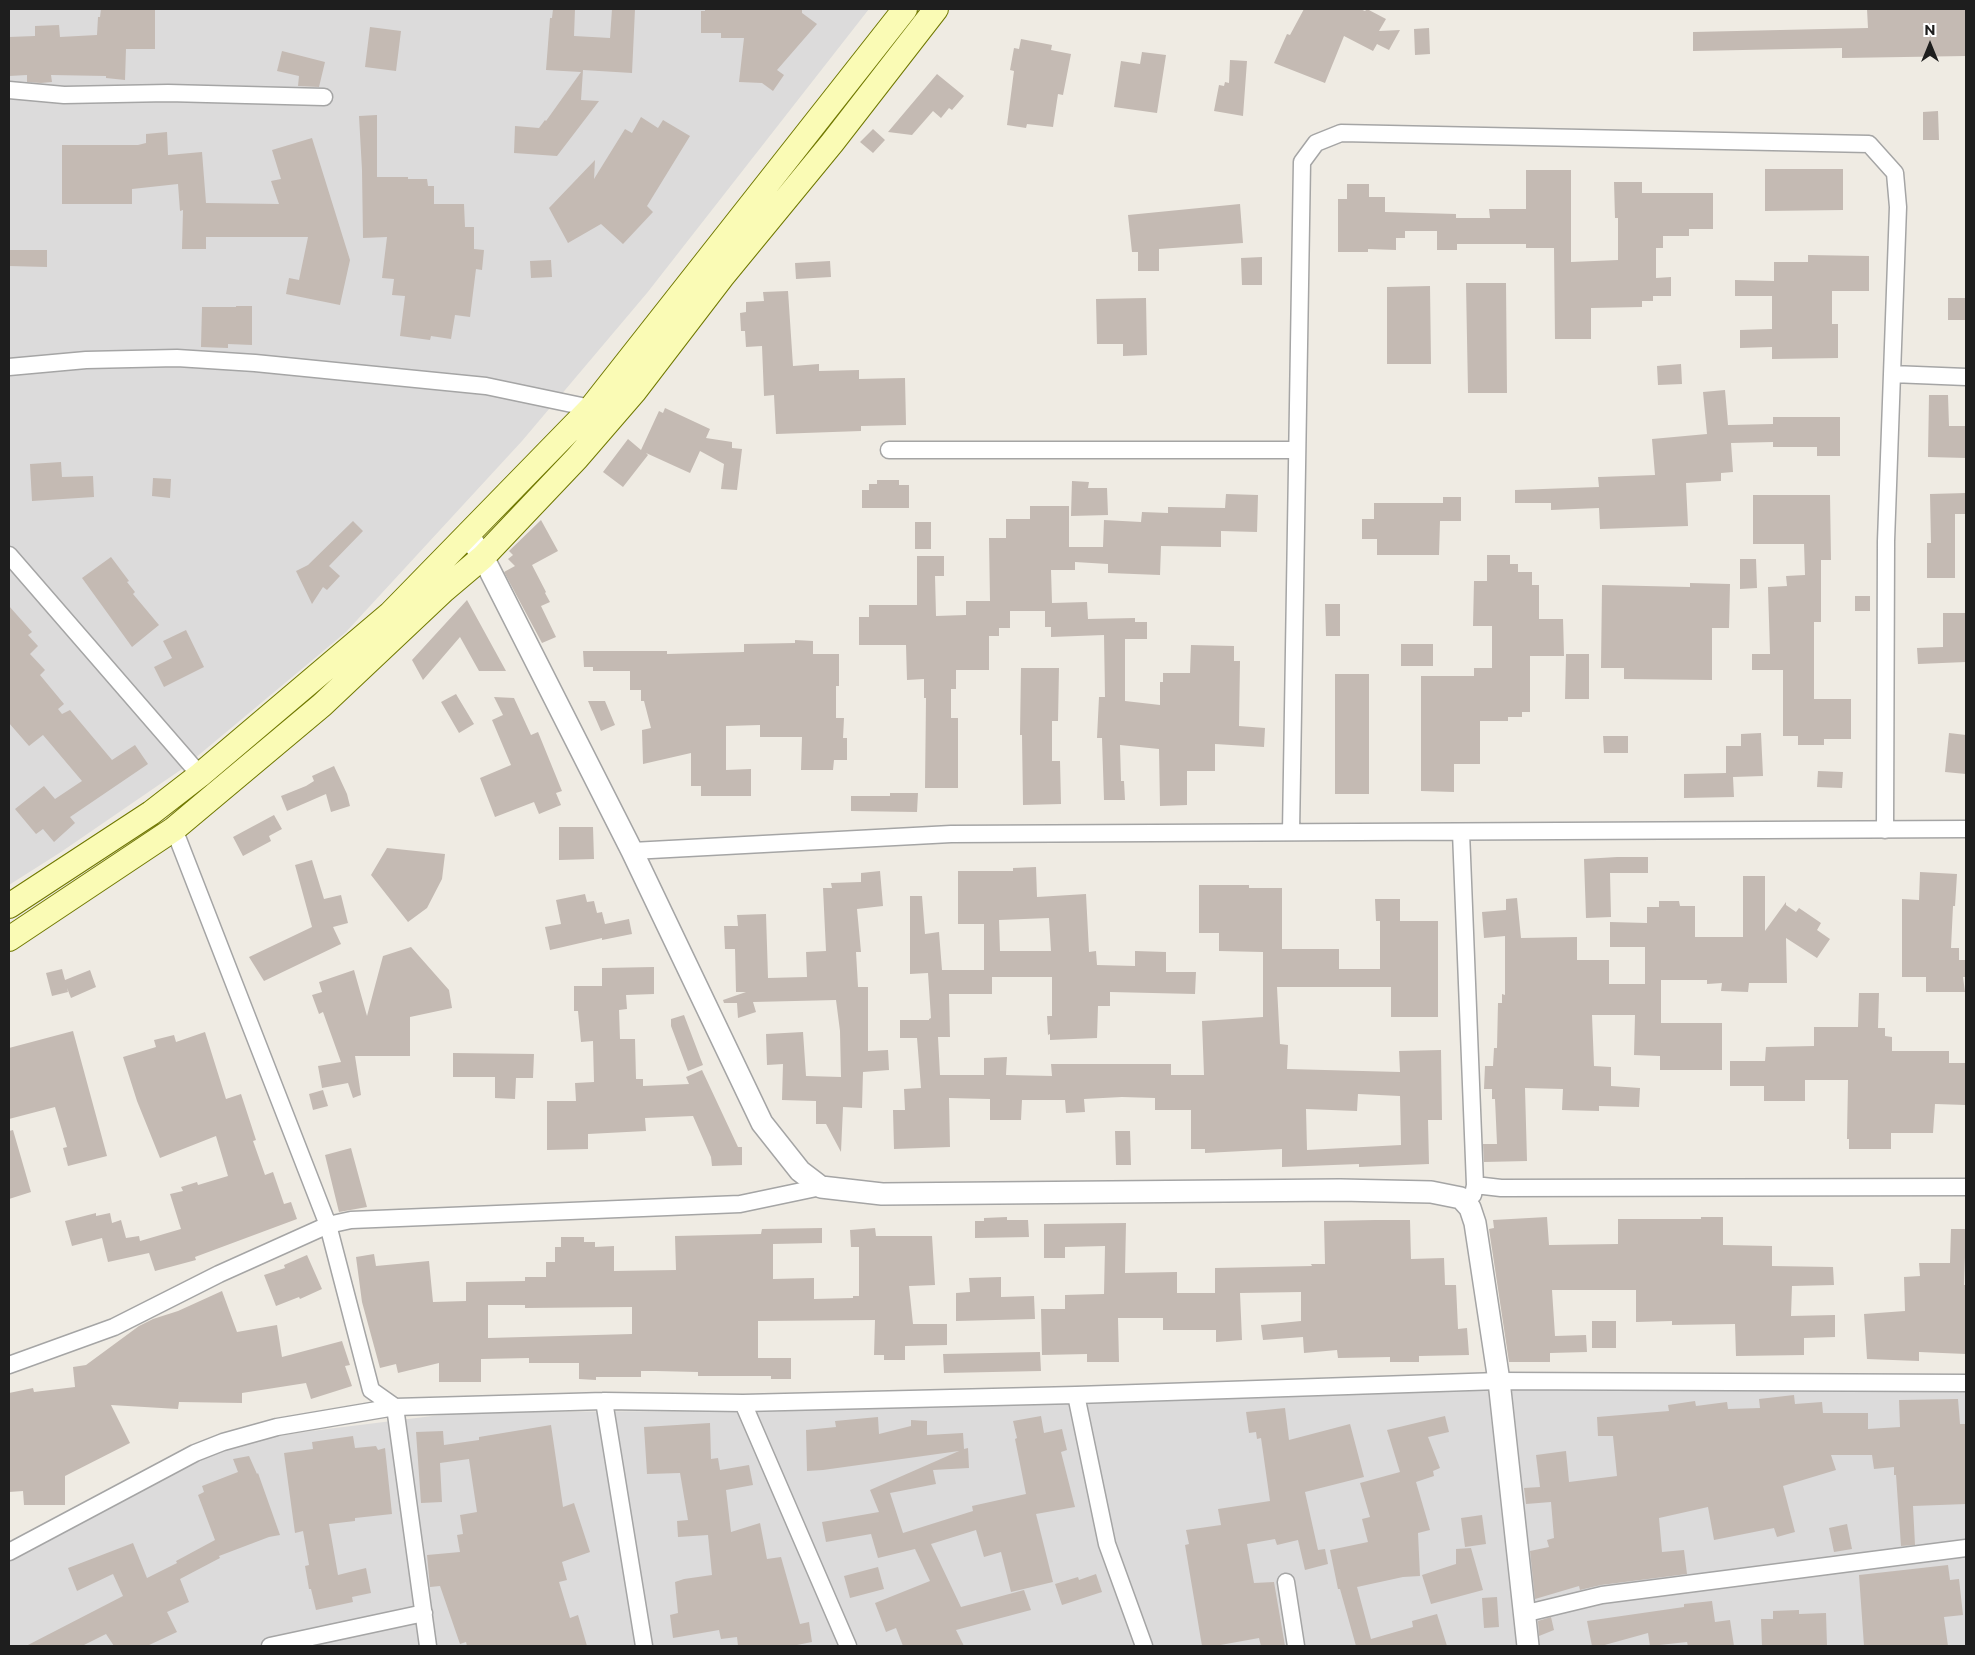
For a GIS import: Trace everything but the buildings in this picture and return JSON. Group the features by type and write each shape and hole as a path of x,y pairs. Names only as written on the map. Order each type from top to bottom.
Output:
{"main road":[{"path":"9,906 151,813 200,775 390,614 591,408 905,9"},
{"path":"9,939 174,829 322,705 444,590 483,556 577,458 634,392 722,277 832,143 936,9"}],"street":[{"path":"9,90 64,94 168,93 324,97"},
{"path":"1292,832 1302,162 1316,143 1341,133 1869,144 1895,173 1898,207 1886,541 1886,830"},
{"path":"9,367 95,360 177,358 255,363 486,386 591,408"},
{"path":"1892,374 1966,377"},
{"path":"889,450 1297,450"},
{"path":"468,535 483,556 632,852 762,1123 800,1171 821,1187"},
{"path":"9,554 200,775"},
{"path":"174,829 328,1225 372,1390 395,1407 428,1646"},
{"path":"632,852 951,834 1966,829"},
{"path":"1461,832 1475,1185 1470,1208"},
{"path":"1475,1185 1501,1188 1966,1187"},
{"path":"9,1365 114,1327 219,1274 328,1225 351,1220 740,1204 821,1187 882,1194 1340,1190 1431,1192 1461,1198 1470,1208 1475,1223 1499,1380 1523,1614 1528,1646"},
{"path":"9,1552 195,1453 223,1442 277,1427 395,1407 604,1401 743,1403 1076,1395 1499,1380 1966,1383"},
{"path":"1076,1395 1107,1544 1144,1646"},
{"path":"604,1401 644,1646"},
{"path":"743,1403 848,1646"},
{"path":"1523,1614 1602,1595 1966,1548"},
{"path":"1286,1582 1296,1646"},
{"path":"270,1646 424,1613"}],"shaded area":[{"path":"9,9 869,9 647,293 522,441 346,632 182,769 61,852 9,885"},
{"path":"1499,1388 1966,1389 1966,1646 9,1646 9,1554 200,1449 311,1431 465,1412 701,1411"}]}
